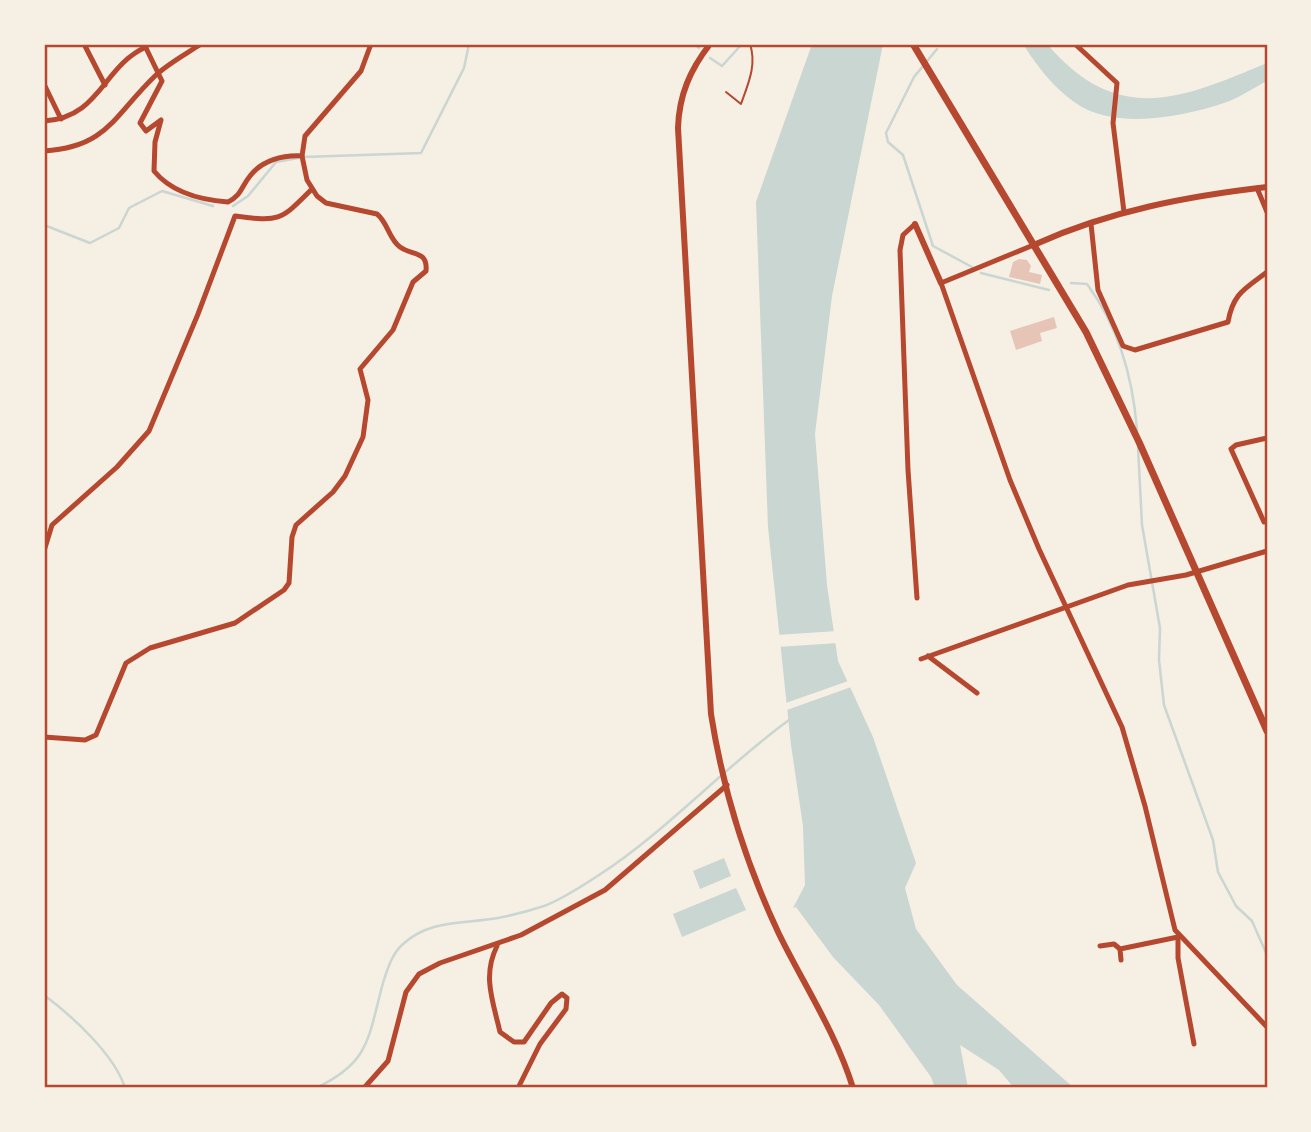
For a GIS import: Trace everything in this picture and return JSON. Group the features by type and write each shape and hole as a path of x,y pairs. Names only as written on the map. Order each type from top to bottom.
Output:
{"main road":[{"path":"913,44 1036,244 1113,385 1267,730"}],"street":[{"path":"84,44 105,85"},
{"path":"44,151 69,149 96,138 159,72 201,44"},
{"path":"44,737 85,740 96,735 126,663 150,648 235,623 284,590 289,583 292,537 296,525 333,492 357,452 368,407 360,369 393,330 413,282 426,271 427,265 419,253 396,244 377,214 335,207 317,196 312,189 302,156 305,136 361,71 371,44"},
{"path":"710,44 696,63 684,89 678,128 711,714 722,768 748,862 777,930 826,1022 853,1088"},
{"path":"1074,44 1117,83 1114,121 1124,212"},
{"path":"44,121 61,119 81,111 130,54 145,45 162,81 140,123 146,131 161,120 155,142 154,171 174,188 188,195 228,202 240,194 250,175 264,164 275,159 302,156"},
{"path":"44,83 61,119"},
{"path":"941,283 1124,212 1217,192 1267,187"},
{"path":"1257,188 1267,212"},
{"path":"44,551 52,525 117,467 149,430 198,314 234,216 271,221 288,213 312,189"},
{"path":"918,598 909,481 900,250 903,235 915,223 969,356 1010,480 1128,743 1178,937 1178,958 1194,1044"},
{"path":"1091,224 1098,290 1123,345 1135,350 1228,322 1231,304 1237,296 1267,272"},
{"path":"1264,523 1231,449 1236,444 1267,438"},
{"path":"921,659 1128,585 1196,572 1267,551"},
{"path":"44,603 44,616"},
{"path":"928,656 977,693"},
{"path":"364,1088 387,1061 406,992 411,983 427,969 497,946 556,919 605,890 726,782"},
{"path":"1120,949 1178,937"},
{"path":"1178,937 1267,1027"},
{"path":"1100,946 1114,944 1120,949 1121,960"},
{"path":"497,946 488,963 488,984 500,1032 514,1042 524,1042 551,1003 562,994 567,998 566,1009 540,1044 519,1088"}],"path":[{"path":"726,92 741,104 752,70 750,44"}],"shaded area":[{"path":"812,44 883,44 832,296 815,434 827,585 838,661 873,737 916,863 905,888 916,929 957,985 1074,1088 1014,1088 999,1070 960,1045 968,1088 935,1088 931,1077 879,1005 833,957 796,907 793,908 805,885 803,826 791,745 768,527 756,202"},
{"path":"1023,44 1047,44 1073,70 1099,87 1125,96 1151,98 1178,95 1267,63 1267,81 1230,101 1208,108 1173,116 1119,118 1086,109 1067,97 1043,72"},
{"path":"724,858 731,876 700,889 693,871"},
{"path":"736,888 746,910 682,937 673,914"}],"pier":[{"path":"837,631 839,643 777,647 776,635"},
{"path":"851,680 854,686 784,711 783,704"}],"building":[{"path":"1019,259 1027,260 1031,266 1029,272 1042,275 1040,284 1009,277 1013,262"},
{"path":"1054,317 1057,328 1040,333 1042,341 1016,350 1010,331"}],"waterway":[{"path":"304,157 421,153 464,68 469,44"},
{"path":"695,44 699,48"},
{"path":"710,58 722,66 742,44"},
{"path":"937,49 914,77 886,133 888,142 903,155 933,246 972,267"},
{"path":"233,206 248,196 276,162 298,158"},
{"path":"44,225 90,243 119,228 129,208 162,191 213,206"},
{"path":"981,273 1049,290"},
{"path":"1071,283 1087,284 1107,317 1128,372 1137,430"},
{"path":"1138,447 1142,525 1160,628 1159,660 1164,705 1213,840 1218,872 1236,906 1252,921 1267,955"},
{"path":"316,1088 348,1068 365,1046 390,962 398,949 412,937 447,924 498,918 527,911 572,892 649,839 741,758 789,720"},
{"path":"44,995 79,1025 102,1050 120,1075 125,1088"}]}
